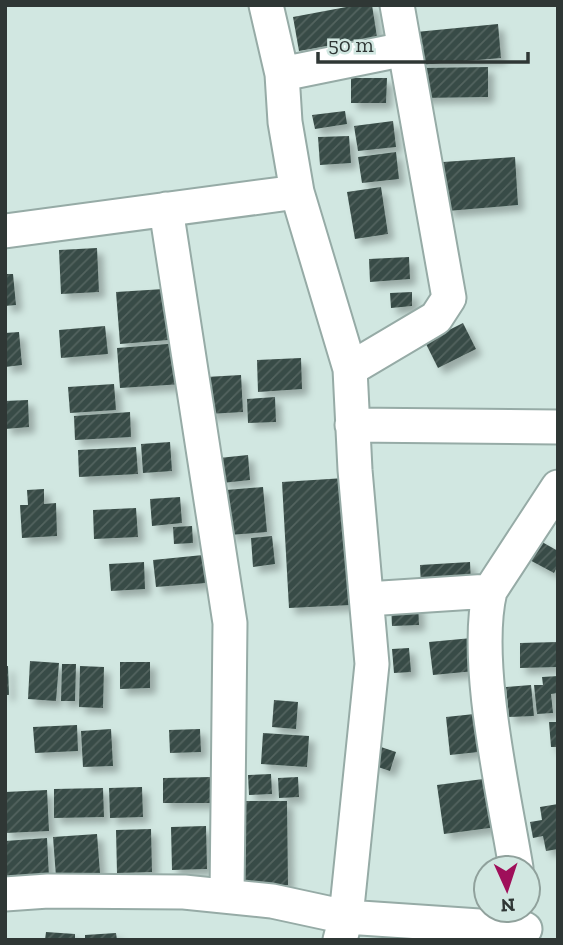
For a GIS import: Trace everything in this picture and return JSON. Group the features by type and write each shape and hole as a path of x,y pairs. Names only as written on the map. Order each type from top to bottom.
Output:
{"street":[{"path":"267,5 282,74 285,122 297,192 350,369 352,425 372,664 343,928"},
{"path":"350,369 436,318 449,298 397,5"},
{"path":"282,74 405,49"},
{"path":"5,231 297,192"},
{"path":"166,209 230,623 227,896"},
{"path":"352,425 558,427"},
{"path":"514,854 488,691 486,610 491,591 558,487"},
{"path":"367,599 491,591"},
{"path":"5,894 48,891 157,891 227,896 272,901 343,928 526,926"}],"building":[{"path":"357,5 372,5 377,37 299,51 293,17"},
{"path":"498,24 501,58 419,65 416,32"},
{"path":"488,67 488,97 420,98 420,68"},
{"path":"351,78 387,78 386,103 351,103"},
{"path":"345,111 347,124 315,129 312,115"},
{"path":"393,121 396,147 358,151 354,126"},
{"path":"349,136 351,163 320,165 318,137"},
{"path":"396,152 399,179 362,183 358,157"},
{"path":"515,157 518,205 447,211 443,162"},
{"path":"381,187 388,234 355,239 347,192"},
{"path":"97,248 99,292 61,294 59,250"},
{"path":"409,257 410,279 370,282 369,259"},
{"path":"5,274 13,274 16,305 5,306"},
{"path":"164,289 168,340 120,344 116,292"},
{"path":"412,292 412,306 391,308 390,293"},
{"path":"463,323 476,349 438,368 425,342"},
{"path":"105,326 108,354 61,358 59,330"},
{"path":"19,332 22,365 5,367 5,333"},
{"path":"180,343 183,384 120,388 117,348"},
{"path":"301,358 302,389 258,392 257,360"},
{"path":"241,375 243,412 208,414 206,377"},
{"path":"114,384 116,410 70,413 68,387"},
{"path":"275,397 276,422 248,423 247,399"},
{"path":"28,400 29,427 5,429 5,401"},
{"path":"130,412 131,437 75,440 74,416"},
{"path":"170,442 172,471 143,473 141,444"},
{"path":"136,447 138,474 79,477 78,450"},
{"path":"248,455 250,480 222,483 219,458"},
{"path":"345,478 351,605 289,608 282,482"},
{"path":"263,487 267,532 229,535 226,490"},
{"path":"44,489 44,504 56,503 57,536 22,538 20,505 28,505 27,490"},
{"path":"180,497 182,523 152,526 150,499"},
{"path":"136,508 138,537 94,539 93,510"},
{"path":"192,526 193,543 174,544 173,527"},
{"path":"272,536 275,564 253,567 251,538"},
{"path":"535,538 558,551 558,565 554,573 524,557"},
{"path":"203,555 206,583 156,587 153,560"},
{"path":"144,562 145,589 111,591 109,564"},
{"path":"470,562 471,583 421,586 420,565"},
{"path":"418,603 419,625 392,626 391,604"},
{"path":"472,638 475,671 433,675 429,642"},
{"path":"558,642 558,667 520,668 520,643"},
{"path":"409,648 411,672 394,673 392,649"},
{"path":"30,661 59,663 56,701 28,699"},
{"path":"120,662 150,662 150,688 120,689"},
{"path":"62,664 76,664 75,701 61,701"},
{"path":"5,666 8,666 9,695 5,695"},
{"path":"80,666 104,667 103,708 79,707"},
{"path":"558,676 558,693 551,694 553,713 537,714 534,685 543,685 542,677"},
{"path":"531,685 534,716 509,717 506,687"},
{"path":"274,700 298,702 296,729 272,727"},
{"path":"484,713 488,751 450,755 446,717"},
{"path":"549,722 558,722 558,747 551,747"},
{"path":"77,725 78,751 35,753 33,727"},
{"path":"111,729 113,766 83,767 81,731"},
{"path":"200,729 201,752 170,753 169,730"},
{"path":"263,733 309,736 307,767 261,764"},
{"path":"378,746 396,752 390,771 372,765"},
{"path":"271,774 272,794 249,795 248,775"},
{"path":"212,777 213,803 163,803 163,778"},
{"path":"298,777 299,797 279,798 278,778"},
{"path":"491,778 497,827 444,834 437,785"},
{"path":"142,787 143,817 110,818 109,788"},
{"path":"103,788 104,817 54,818 54,789"},
{"path":"47,790 49,831 5,833 5,792"},
{"path":"237,801 287,801 288,885 239,886"},
{"path":"558,804 558,849 546,851 543,836 533,838 530,822 542,820 540,807"},
{"path":"206,826 207,869 172,870 171,827"},
{"path":"151,829 152,872 117,873 116,830"},
{"path":"97,834 100,873 56,877 53,837"},
{"path":"47,838 49,877 5,880 5,841"},
{"path":"46,932 75,934 75,940 45,940"},
{"path":"116,933 117,940 85,940 85,935"}]}
